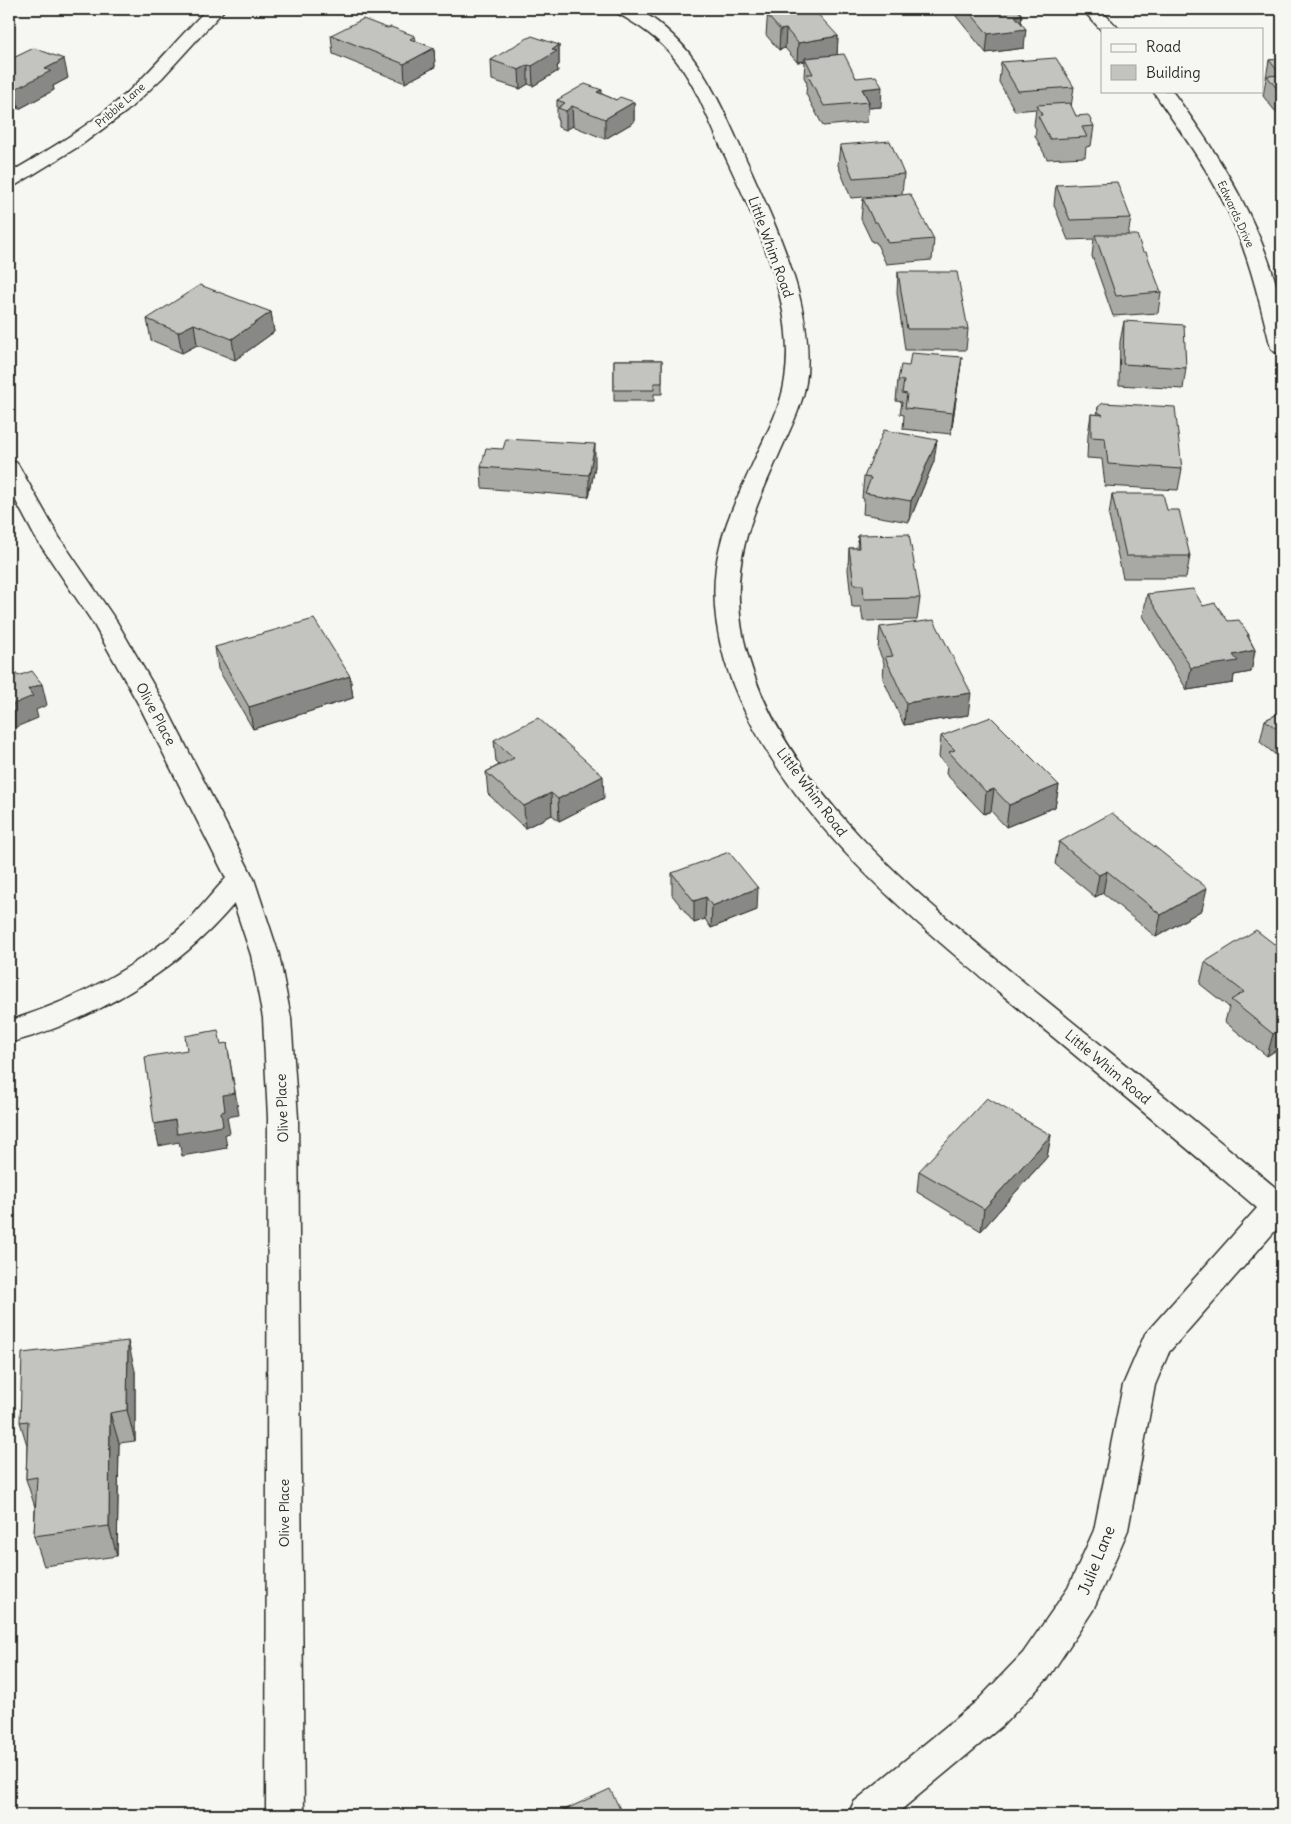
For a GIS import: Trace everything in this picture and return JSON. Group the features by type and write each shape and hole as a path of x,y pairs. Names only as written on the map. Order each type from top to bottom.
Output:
{"street":[{"name":"Pribble Lane","path":"9,181 47,159 95,127 135,95 216,9"},
{"name":"Little Whim Road","path":"623,9 657,31 680,54 705,91 757,206 790,294 797,330 797,376 789,407 736,528 727,576 727,616 737,663 752,700 781,755 834,825 894,886 986,966 1280,1209"},
{"path":"1090,9 1109,28"},
{"name":"Edwards Drive","path":"1163,92 1192,131 1228,192 1254,254 1270,301 1282,348"},
{"name":"Olive Place","path":"9,468 48,537 106,622 153,707 240,879 265,955 277,1018 283,1118 285,1815"},
{"path":"9,1032 33,1025 96,998 151,965 197,927 240,879"},
{"name":"Julie Lane","path":"867,1815 990,1713 1036,1665 1081,1599 1110,1530 1139,1386 1156,1344 1280,1209"}],"building":[{"path":"768,9 813,9 838,36 798,43 786,29 780,30 767,15 773,14"},
{"path":"967,9 1017,9 1022,15 1015,16 1026,29 988,34"},
{"path":"363,19 415,36 410,39 434,48 404,64 331,35"},
{"path":"532,36 559,45 552,50 557,51 532,66 528,65 519,70 491,60 524,40"},
{"path":"34,48 64,59 45,69 51,71 15,89 9,87 9,60"},
{"path":"844,54 856,78 876,76 882,87 862,89 869,102 824,106 807,74 813,74 805,58"},
{"path":"1056,58 1074,87 1018,91 1001,62"},
{"path":"1282,59 1282,95 1267,76 1281,75 1269,60"},
{"path":"585,84 602,90 597,92 616,100 620,97 634,102 605,119 572,106 566,111 558,108 565,103 557,100"},
{"path":"1070,103 1076,116 1088,115 1094,126 1082,127 1087,137 1050,139 1038,116 1042,115 1037,105"},
{"path":"890,141 904,174 853,178 840,145"},
{"path":"1117,182 1131,218 1070,220 1056,185"},
{"path":"910,194 934,239 888,243 877,222 874,222 863,199"},
{"path":"1095,235 1137,235 1143,252 1146,252 1161,292 1116,296"},
{"path":"898,272 957,272 968,329 907,329"},
{"path":"200,285 271,312 232,339 194,324 178,332 147,319"},
{"path":"1124,321 1184,325 1186,368 1123,364"},
{"path":"911,353 962,357 953,413 905,408 907,394 902,393 904,381 898,380 901,365 909,366"},
{"path":"614,360 662,360 662,383 654,383 654,390 614,390"},
{"path":"1103,403 1175,407 1182,469 1108,464 1105,438 1091,437 1091,414 1103,415 1098,412 1098,407"},
{"path":"884,430 937,440 911,501 865,493 871,478 864,477"},
{"path":"506,439 595,444 589,475 481,467 486,448 503,449"},
{"path":"1112,494 1163,494 1167,510 1179,510 1190,556 1126,556"},
{"path":"909,534 920,598 864,599 863,585 854,585 849,548 859,548 858,535"},
{"path":"1193,589 1203,606 1215,603 1228,621 1239,620 1249,635 1247,635 1255,650 1233,655 1238,661 1191,668 1147,594"},
{"path":"314,619 350,676 249,707 215,647"},
{"path":"934,620 971,693 906,703 885,657 893,656 880,627"},
{"path":"11,667 18,676 32,671 42,684 28,689 33,696 9,706 9,668"},
{"path":"1282,712 1282,733 1265,720"},
{"path":"991,717 1059,785 1009,805 994,789 986,792 949,752 955,750 941,736"},
{"path":"538,718 603,776 558,799 551,793 524,806 486,772 514,758 494,740"},
{"path":"1112,813 1207,888 1161,915 1107,871 1099,875 1059,842"},
{"path":"729,852 758,888 712,906 706,897 694,901 672,873"},
{"path":"1256,930 1282,950 1282,1028 1273,1034 1231,1000 1244,992 1205,962"},
{"path":"218,1030 221,1044 227,1043 235,1093 223,1095 225,1111 221,1112 223,1126 177,1134 175,1120 154,1124 145,1057 187,1050 185,1036"},
{"path":"987,1098 1051,1135 984,1209 919,1171"},
{"path":"128,1341 127,1410 110,1413 109,1526 34,1536 37,1477 26,1479 28,1421 20,1422 22,1353"},
{"path":"610,1789 623,1815 553,1815"}]}
